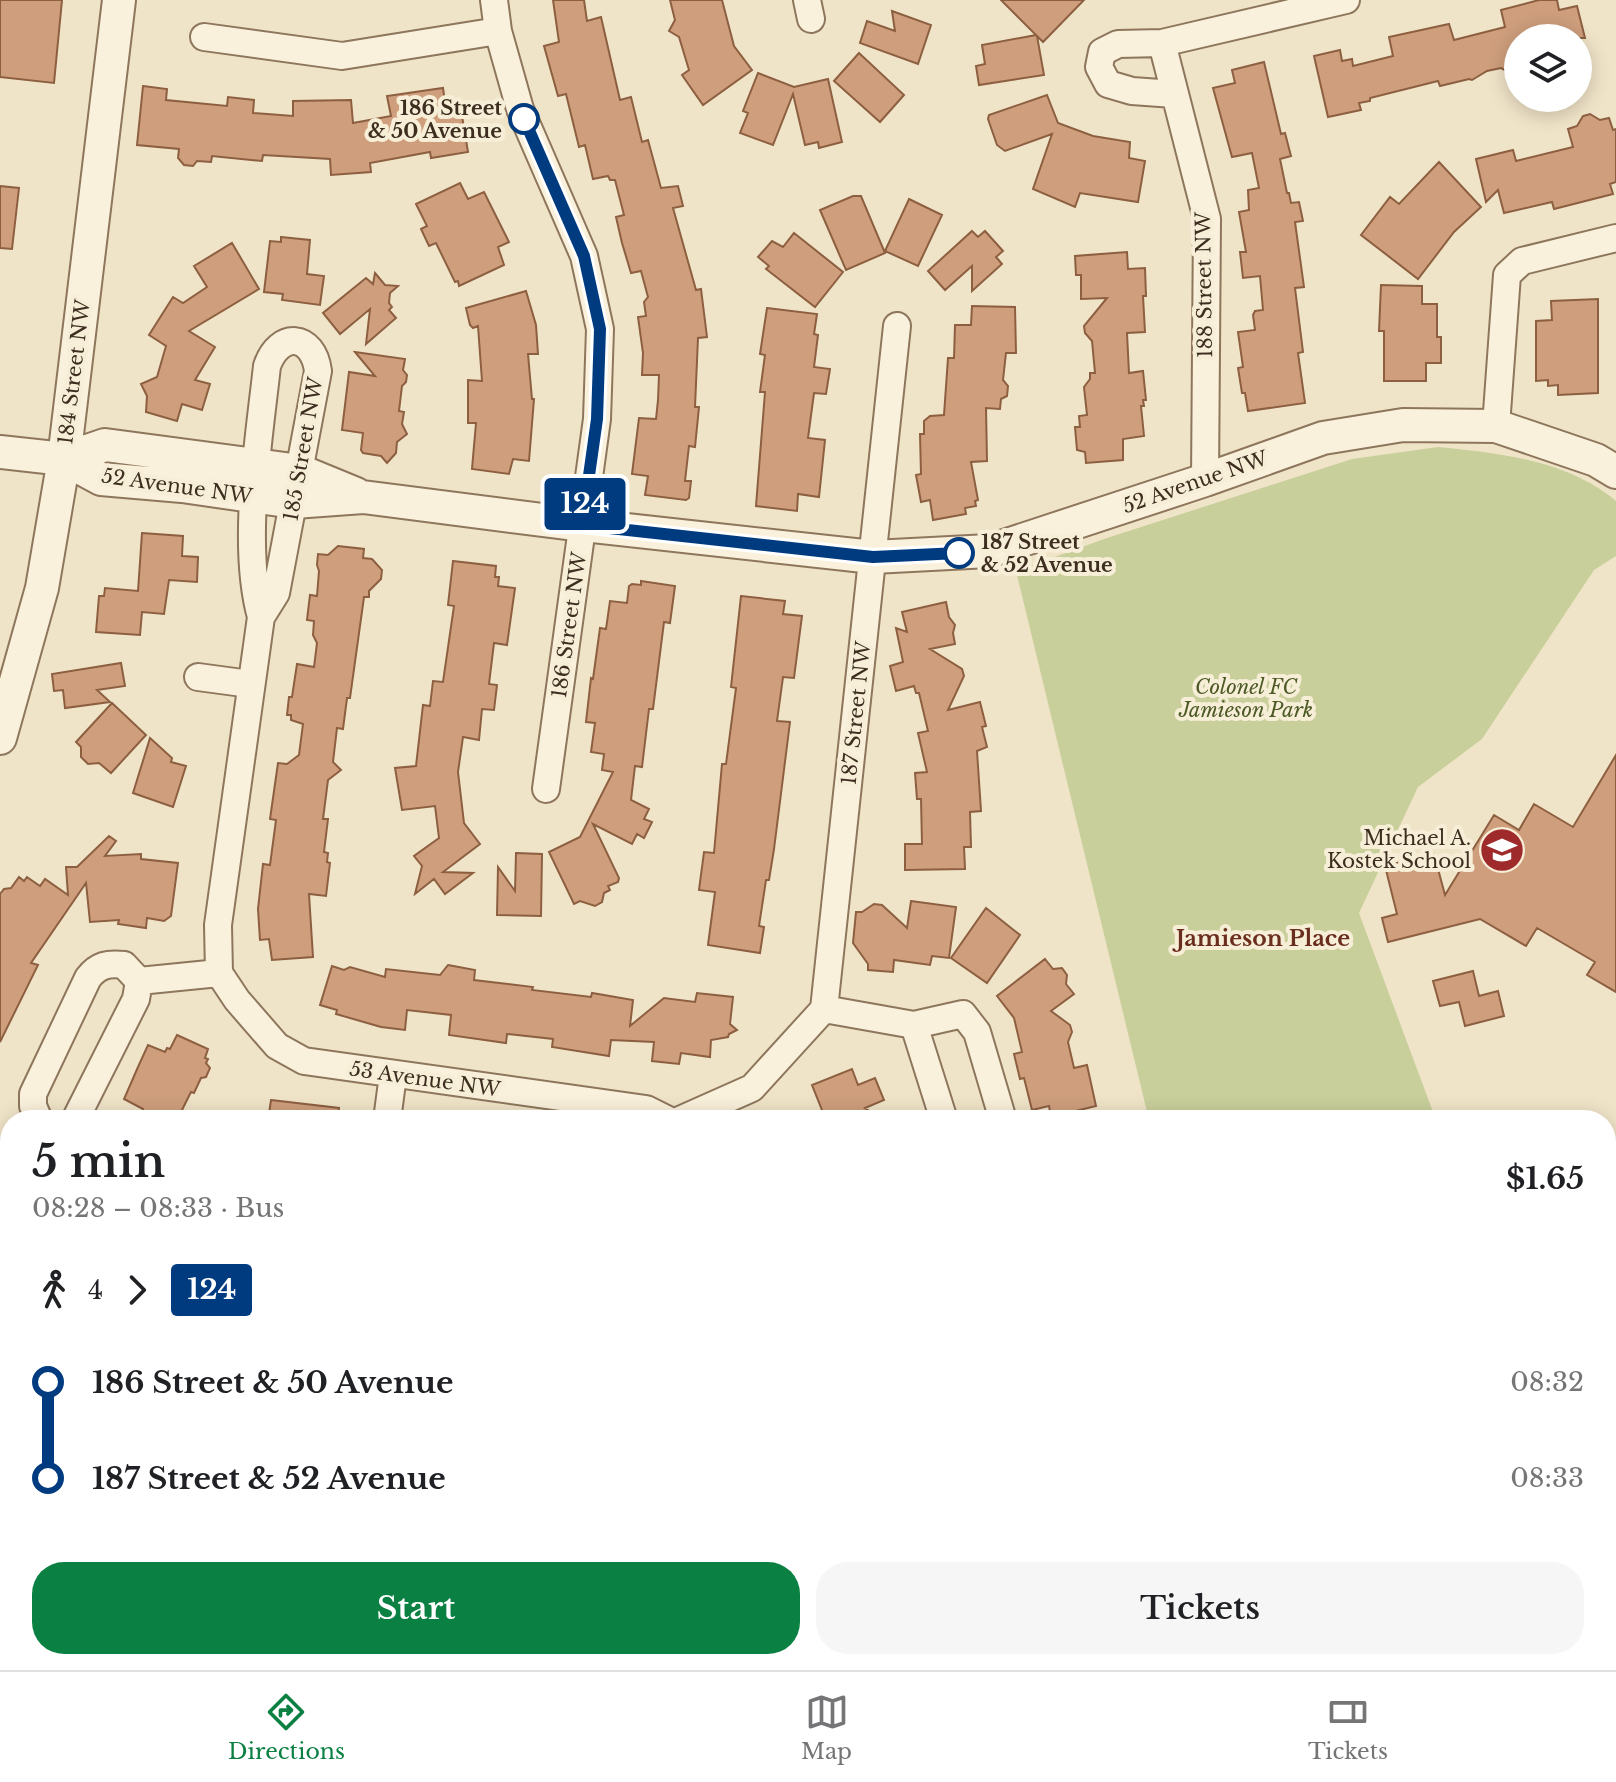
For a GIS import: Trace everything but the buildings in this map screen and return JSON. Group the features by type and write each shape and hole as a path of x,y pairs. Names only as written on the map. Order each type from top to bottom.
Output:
{"street":[{"name":"184 Street NW","path":"0,738 42,588 64,459 119,0"},
{"name":"186 Street NW","path":"494,0 498,31 520,109 584,256 600,329 597,419 546,789"},
{"path":"1174,94 1116,88 1103,78 1099,61 1106,49 1118,44 1162,43 1346,0"},
{"path":"204,37 342,56 498,31"},
{"name":"188 Street NW","path":"1162,43 1207,219 1205,480"},
{"path":"1496,426 1507,275 1522,261 1616,238"},
{"name":"187 Street NW","path":"824,1009 897,326"},
{"name":"185 Street NW","path":"219,973 218,925 261,617 276,593 318,371 316,356 307,344 297,340 280,345 267,366 254,497 253,589 261,617"},
{"name":"52 Avenue NW","path":"64,459 105,445 256,465 297,486 363,497 873,557 989,551 1323,438 1403,425 1496,426 1606,466"},
{"path":"0,452 64,459"},
{"name":"52 Avenue NW","path":"64,459 101,479 182,486 254,497 297,486"},
{"path":"198,677 250,684"},
{"path":"35,1110 33,1094 95,969 113,964 124,965 139,981"},
{"path":"139,981 219,973"},
{"name":"53 Avenue NW","path":"219,973 237,1000 277,1046 304,1061 648,1110"},
{"path":"80,1110 136,999 139,981"},
{"path":"702,1110 752,1088 824,1009 914,1025 963,1014 977,1032 1000,1110"},
{"path":"914,1025 941,1110"},
{"path":"388,1110 393,1075"}],"green space":[{"name":"Colonel FC Jamieson Park","path":"1438,447 1485,452 1554,467 1597,487 1616,501 1616,556 1594,570 1482,739 1418,787 1359,913 1432,1110 1147,1110 1016,571 1107,538 1352,459"}],"bus line":[{"name":"124","path":"524,119 584,256 600,329 597,419 582,525 873,557 959,553"}],"place":[{"name":"186 Street & 50 Avenue","path":"524,119"},
{"name":"187 Street & 52 Avenue","path":"959,553"},
{"name":"Michael A. Kostek School","path":"1502,850"}],"district":[{"name":"Jamieson Place","path":"1263,938"}]}
